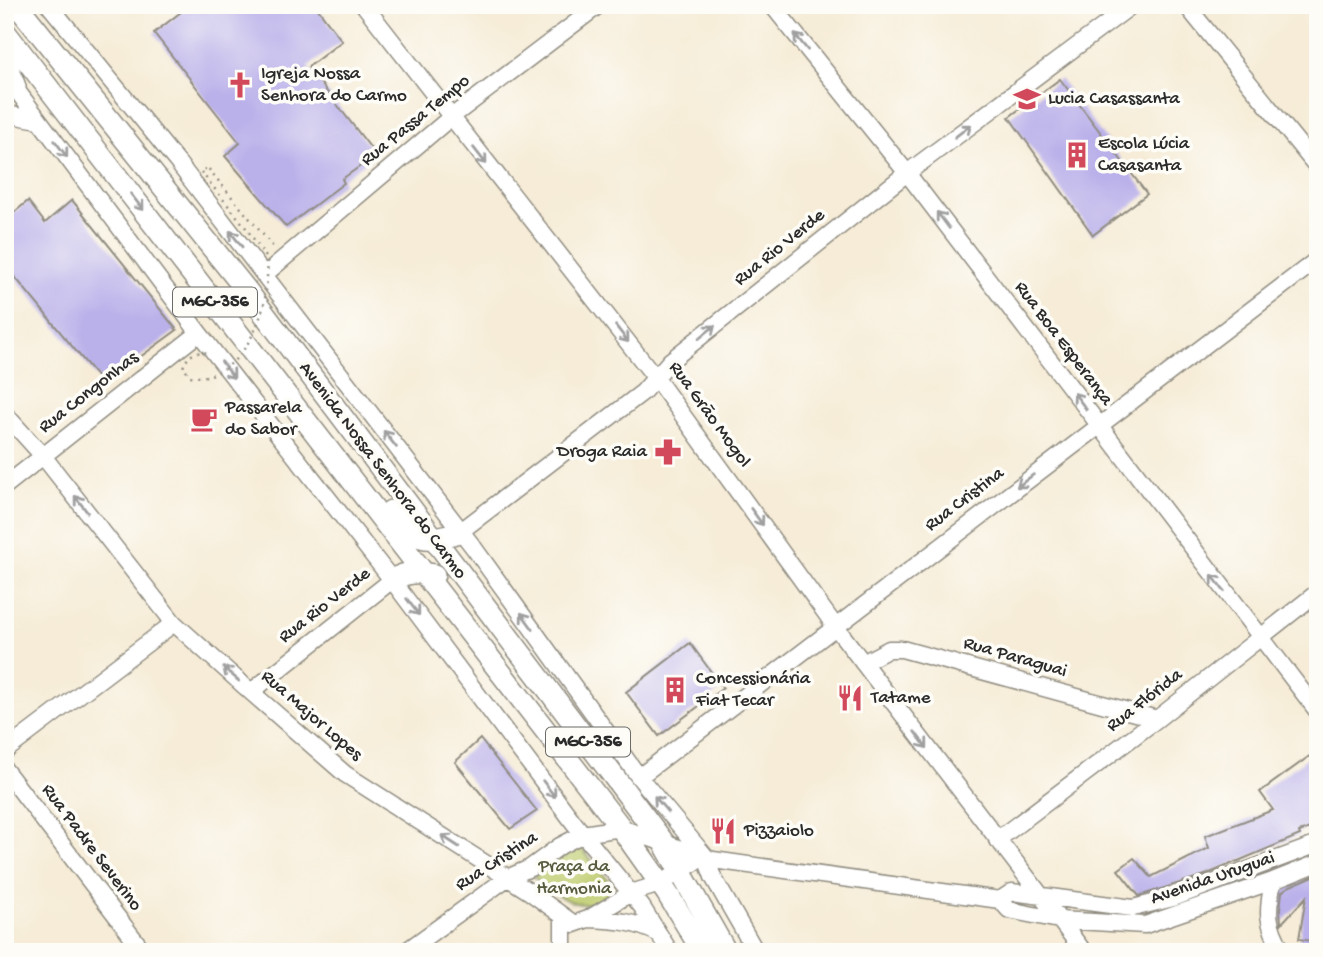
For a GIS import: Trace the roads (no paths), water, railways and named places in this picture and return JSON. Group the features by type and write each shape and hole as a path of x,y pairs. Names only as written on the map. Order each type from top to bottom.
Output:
{"main road":[{"name":"Avenida Nossa Senhora do Carmo","path":"17,5 247,291 664,843 726,952"},
{"name":"Avenida Nossa Senhora do Carmo","path":"5,32 621,828 703,952"},
{"path":"5,60 10,81"},
{"path":"350,476 380,496 405,528 422,538 436,540 461,531"},
{"path":"392,580 402,574 425,573 439,576 449,583 485,623 512,641"}],"street":[{"name":"Avenida Nossa Senhora do Carmo","path":"49,5 263,269 461,531 639,778 705,856 756,952"},
{"name":"Rua Grão Mogol","path":"364,5 655,377 835,626 1084,952"},
{"name":"Rua Passa Tempo","path":"263,269 450,118 599,5"},
{"name":"Rua Boa Esperança","path":"772,5 907,173 1318,712"},
{"name":"Rua Rio Verde","path":"461,531 643,392 670,361 907,173 1132,5"},
{"path":"1186,5 1318,169"},
{"name":"MGC-356","path":"10,81 199,333 392,580 583,834 642,906 670,952"},
{"path":"5,114 39,120"},
{"name":"Rua Cristina","path":"639,778 1318,259"},
{"name":"Rua Congonhas","path":"5,486 199,333"},
{"name":"Rua Major Lopes","path":"5,414 43,456 174,623 251,692 345,774 575,920"},
{"name":"Rua Rio Verde","path":"251,692 392,580"},
{"name":"Rua Flórida","path":"997,840 1318,593"},
{"path":"5,751 174,623"},
{"name":"Rua Paraguai","path":"863,663 889,649 902,649 1157,719"},
{"name":"Rua Padre Severino","path":"5,771 144,952"},
{"name":"Rua Cristina","path":"405,952 507,878 530,868 560,846 583,834 621,828"},
{"name":"Avenida Uruguai","path":"621,828 713,860 1006,896 1042,895 1133,908 1173,898 1318,844"},
{"path":"565,952 575,920 631,893 660,884 705,856"},
{"path":"1006,896 1015,880 1010,857"},
{"name":"Avenida Uruguai","path":"1006,896 1009,910 1059,919 1145,925 1318,863"},
{"path":"721,890 724,877 730,872 754,864"},
{"path":"530,868 526,880 530,892"},
{"path":"1273,881 1268,911 1271,932 1286,951"},
{"path":"1219,882 1243,892 1268,911"},
{"path":"575,920 621,920 641,925 659,934"}],"place":[{"name":"Igreja Nossa Senhora do Carmo","path":"240,85"},
{"name":"Lucia Casassanta","path":"1027,99"},
{"name":"Escola Lúcia Casasanta","path":"1077,155"},
{"name":"Passarela do Sabor","path":"204,419"},
{"name":"Droga Raia","path":"668,452"},
{"name":"Concessionária Fiat Tecar","path":"675,690"},
{"name":"Tatame","path":"850,698"},
{"name":"Pizzaiolo","path":"723,831"}],"park label":[{"name":"Praça da Harmonia","path":"574,878"}]}
